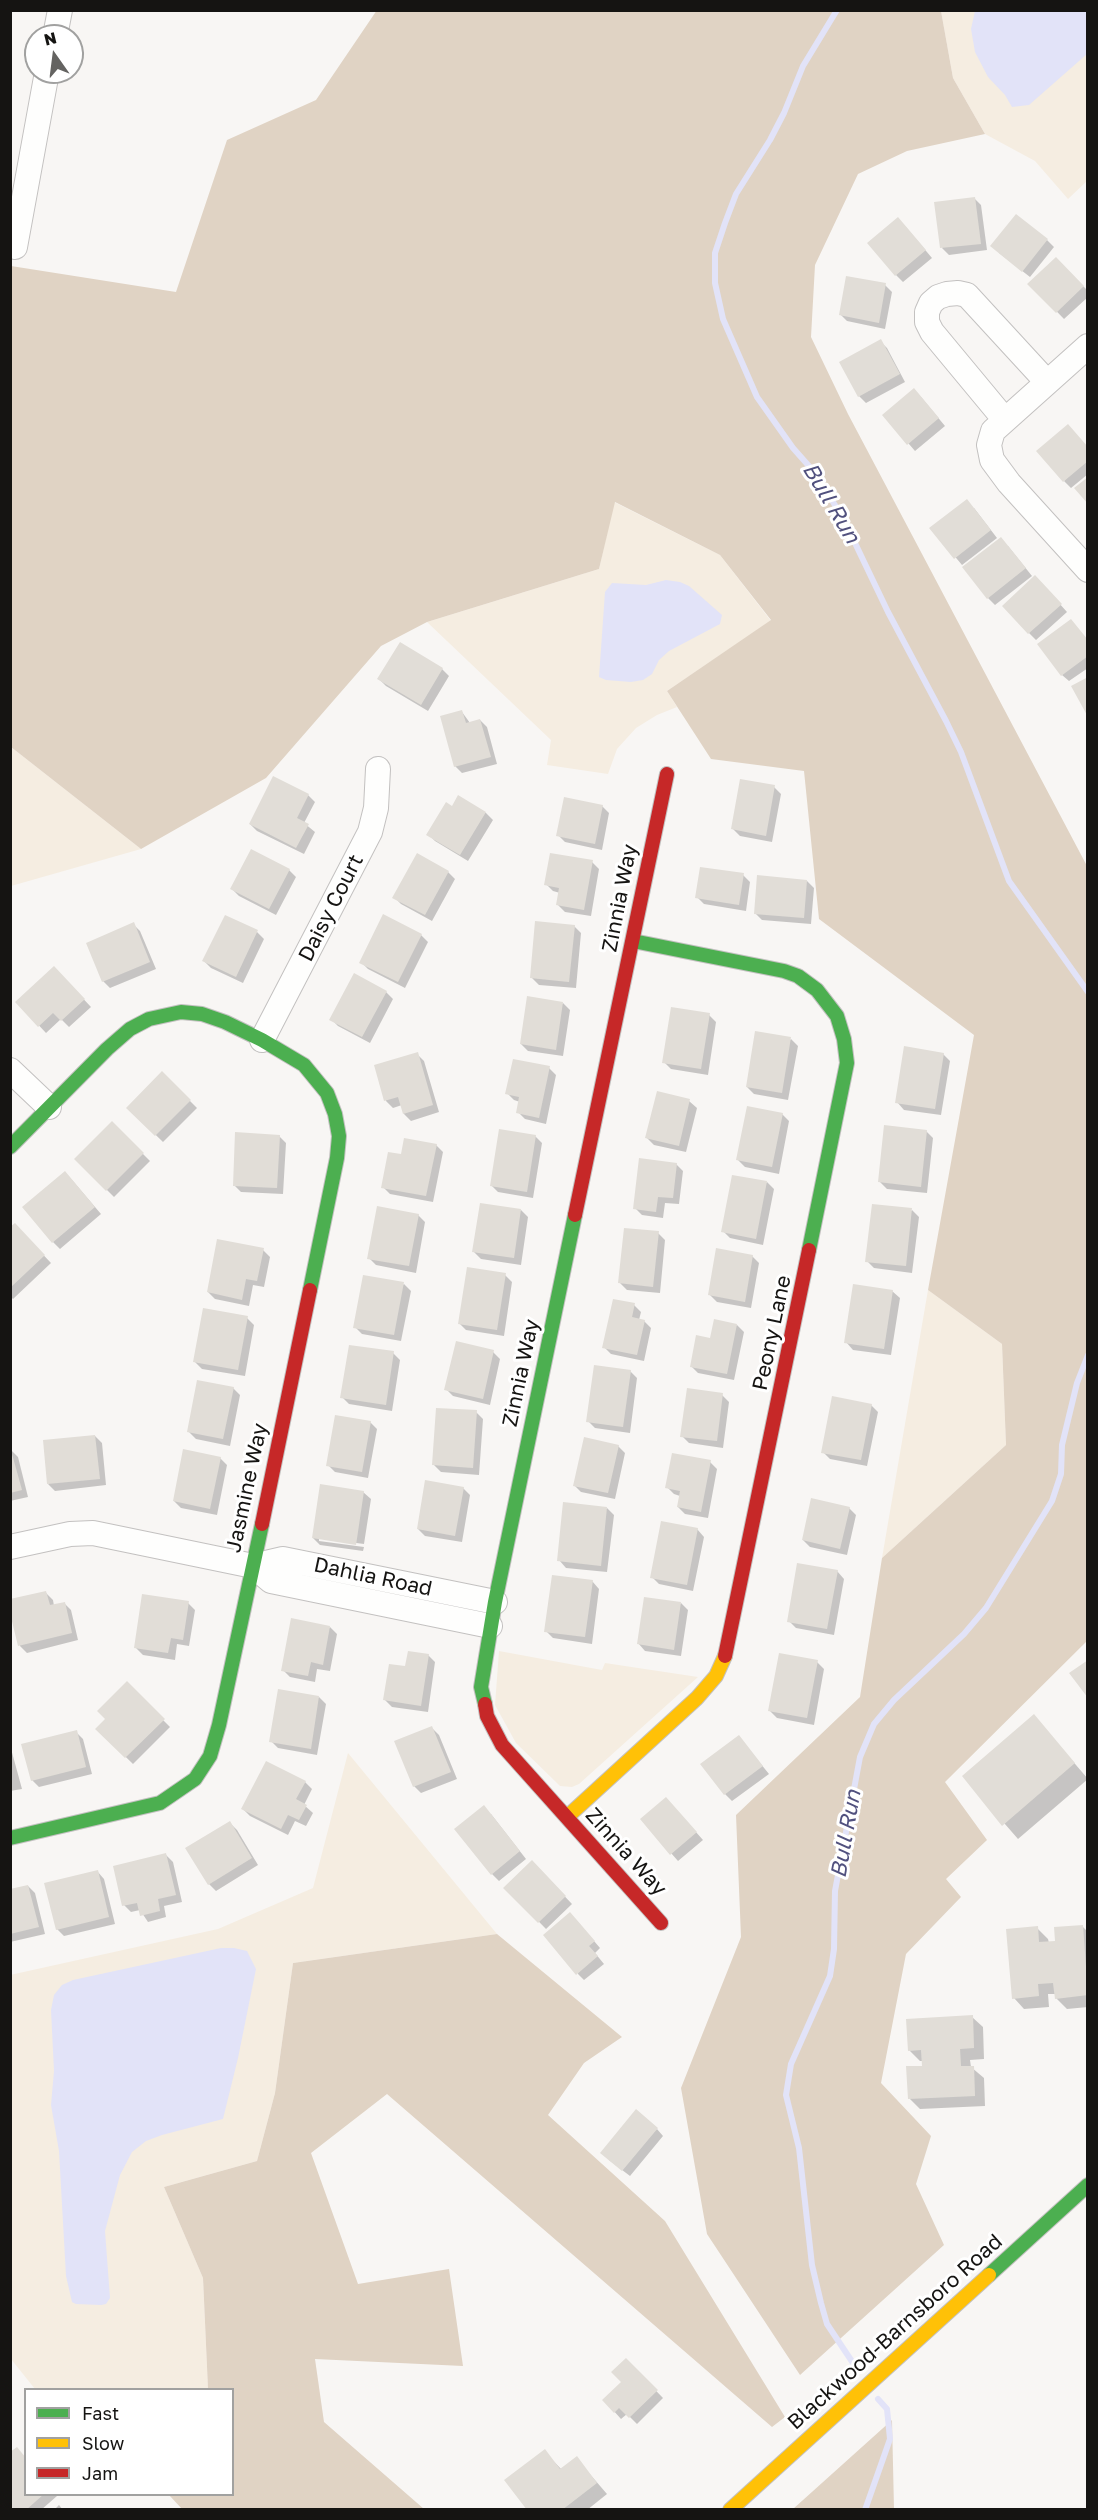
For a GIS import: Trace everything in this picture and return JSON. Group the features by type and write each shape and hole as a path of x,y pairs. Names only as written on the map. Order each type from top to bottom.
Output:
{"street":[{"path":"15,247 45,84"},
{"path":"999,425 932,332 927,322 927,312 931,303 947,294 967,295 1047,382"},
{"path":"1088,346 999,425 989,445 992,460 1000,472 1088,570"},
{"name":"Daisy Court","path":"262,1040 370,832 376,808 378,769"},
{"name":"Zinnia Way","path":"662,1923 509,1754 496,1736 486,1716 482,1697 482,1677 490,1626 667,774"},
{"name":"Peony Lane","path":"567,1817 697,1698 716,1676 726,1654 848,1063 837,1016 817,990 798,976 784,971 633,941"},
{"name":"Jasmine Way","path":"10,1838 144,1808 175,1795 195,1779 204,1768 215,1742 253,1566 337,1158 339,1136 332,1103 313,1074 292,1057 212,1016 181,1012 158,1016 130,1029 12,1141"},
{"path":"10,1070 49,1107"},
{"name":"Dahlia Road","path":"10,1547 70,1534 93,1533 253,1566 283,1558 495,1602"},
{"name":"Dahlia Road","path":"253,1566 271,1581 490,1626"},
{"name":"Blackwood-Barnsboro Road","path":"730,2510 1088,2185"}],"shaded area":[{"path":"377,10 941,11 953,78 985,134 907,151 858,174 815,265 811,337 848,414 1087,866 1087,1641 945,1782 987,1840 946,1879 961,1897 906,1954 881,2083 931,2136 916,2184 944,2245 800,2375 707,2234 681,2088 741,1937 736,1815 860,1697 882,1558 1006,1445 1002,1344 928,1290 974,1035 819,919 804,771 711,759 667,691 771,620 720,555 615,502 599,569 427,622 381,646 266,778 141,849 11,747 11,266 176,292 227,140 316,100"},
{"path":"941,11 1087,11 1087,181 1068,199 1035,161 985,134 953,78"},
{"path":"614,502 720,555 771,621 667,691 677,707 657,715 636,728 617,749 608,774 547,765 551,740 427,622 599,569"},
{"path":"11,747 141,849 11,886"},
{"path":"928,1290 1002,1344 1006,1445 882,1558"},
{"path":"499,1651 602,1670 605,1663 698,1677 579,1784 572,1787 560,1786 516,1743 495,1705"},
{"path":"348,1753 497,1934 293,1963 275,2093 257,2161 164,2187 203,2278 208,2388 34,2388 11,2359 10,1975 218,1929 313,1888"},
{"path":"497,1934 622,2037 584,2063 548,2115 665,2221 785,2417 772,2427 387,2094 311,2153 358,2284 449,2269 463,2366 315,2359 324,2422 424,2509 182,2509 170,2496 234,2496 234,2388 208,2388 203,2278 164,2187 257,2161 275,2093 293,1963"},
{"path":"892,2420 894,2509 793,2509"}],"water":[{"path":"975,11 1087,11 1087,54 1029,105 1012,107 1005,95 988,77 975,52 971,29"},
{"path":"666,580 689,586 722,615 720,624 669,651 659,660 652,674 643,680 631,682 606,680 599,677 605,592 612,583 646,585"},
{"path":"221,1948 247,1951 256,1969 223,2119 162,2135 146,2141 132,2152 120,2175 105,2231 110,2298 106,2304 101,2305 76,2304 72,2302 66,2276 59,2151 51,2105 54,2071 51,2010 54,1995 62,1985 73,1980"}],"building":[{"path":"975,197 981,244 940,248 934,202"},
{"path":"1016,214 1048,239 1022,272 990,246"},
{"path":"898,217 926,250 895,276 867,243"},
{"path":"1056,257 1084,286 1056,313 1027,284"},
{"path":"846,276 886,283 879,323 839,315"},
{"path":"881,339 900,374 858,397 839,362"},
{"path":"914,388 939,418 907,445 882,415"},
{"path":"1068,424 1088,447 1088,461 1063,482 1036,451"},
{"path":"1088,477 1088,504 1074,488"},
{"path":"967,499 991,530 954,559 929,528"},
{"path":"1001,537 1026,568 987,599 962,567"},
{"path":"1035,575 1062,604 1028,634 1002,606"},
{"path":"1071,619 1088,640 1088,656 1061,676 1037,644"},
{"path":"400,642 443,668 421,705 377,679"},
{"path":"1088,677 1088,717 1071,686"},
{"path":"462,710 466,723 480,719 491,757 454,767 440,716"},
{"path":"273,776 309,794 297,818 309,824 296,848 249,824"},
{"path":"740,779 775,785 766,836 731,829"},
{"path":"458,795 486,812 460,855 426,835 446,802 452,806"},
{"path":"564,797 603,805 595,844 556,836"},
{"path":"251,849 290,869 269,909 230,889"},
{"path":"417,853 449,871 425,915 392,898"},
{"path":"550,853 593,860 584,910 556,905 559,888 544,885"},
{"path":"700,867 744,873 739,905 695,898"},
{"path":"757,875 807,880 804,918 754,914"},
{"path":"383,914 422,934 398,982 359,963"},
{"path":"225,915 258,930 236,977 202,961"},
{"path":"535,921 575,925 569,982 530,978"},
{"path":"134,922 150,962 102,982 86,943"},
{"path":"54,966 85,999 61,1021 53,1013 38,1027 15,1002"},
{"path":"354,973 387,991 362,1037 329,1020"},
{"path":"527,996 563,1002 556,1050 520,1044"},
{"path":"671,1007 710,1013 701,1069 662,1063"},
{"path":"755,1031 791,1037 782,1093 746,1087"},
{"path":"904,1046 944,1053 935,1109 895,1103"},
{"path":"418,1052 433,1105 403,1114 398,1097 384,1101 374,1065"},
{"path":"513,1059 550,1066 539,1118 516,1113 519,1097 505,1094"},
{"path":"162,1071 191,1100 155,1136 126,1108"},
{"path":"657,1091 690,1099 679,1146 645,1138"},
{"path":"747,1106 783,1113 772,1167 736,1160"},
{"path":"112,1121 144,1153 106,1191 74,1159"},
{"path":"884,1125 927,1130 921,1187 878,1182"},
{"path":"499,1129 536,1135 527,1192 490,1186"},
{"path":"235,1132 280,1135 277,1188 233,1186"},
{"path":"404,1138 437,1144 426,1196 381,1188 388,1152 401,1154"},
{"path":"639,1158 677,1163 673,1198 658,1197 656,1212 633,1209"},
{"path":"65,1171 95,1207 52,1243 22,1207"},
{"path":"732,1175 767,1181 756,1239 721,1232"},
{"path":"480,1203 521,1209 514,1258 472,1252"},
{"path":"872,1204 912,1208 906,1266 865,1262"},
{"path":"377,1206 419,1214 409,1266 367,1259"},
{"path":"15,1223 45,1255 10,1288 10,1227"},
{"path":"624,1228 659,1231 653,1287 618,1283"},
{"path":"217,1239 264,1248 257,1281 246,1279 242,1300 207,1292"},
{"path":"716,1248 753,1255 745,1302 708,1295"},
{"path":"467,1267 506,1273 497,1330 458,1324"},
{"path":"363,1275 404,1282 394,1335 353,1328"},
{"path":"853,1284 893,1290 884,1349 844,1343"},
{"path":"613,1299 635,1303 632,1317 645,1320 637,1355 602,1348"},
{"path":"203,1308 248,1316 238,1370 193,1362"},
{"path":"714,1319 737,1324 727,1374 690,1367 696,1335 710,1338"},
{"path":"456,1341 494,1350 483,1399 444,1390"},
{"path":"349,1345 394,1351 386,1405 340,1398"},
{"path":"594,1365 631,1370 623,1427 586,1422"},
{"path":"197,1380 234,1387 223,1439 187,1432"},
{"path":"687,1388 723,1393 717,1441 680,1437"},
{"path":"832,1396 872,1404 861,1460 821,1453"},
{"path":"436,1408 477,1410 473,1468 432,1465"},
{"path":"335,1415 371,1421 362,1472 326,1466"},
{"path":"95,1435 100,1479 47,1484 43,1440"},
{"path":"584,1437 619,1445 608,1493 573,1486"},
{"path":"10,1447 22,1490 10,1493"},
{"path":"183,1449 221,1457 210,1509 173,1501"},
{"path":"672,1453 711,1460 701,1512 677,1507 680,1491 665,1488"},
{"path":"425,1480 464,1487 455,1536 417,1529"},
{"path":"320,1484 364,1491 356,1545 312,1538"},
{"path":"811,1498 850,1507 840,1549 802,1540"},
{"path":"563,1502 607,1507 601,1566 557,1561"},
{"path":"661,1521 698,1528 687,1585 650,1578"},
{"path":"797,1563 838,1570 827,1629 787,1622"},
{"path":"552,1575 593,1580 585,1637 544,1632"},
{"path":"46,1591 50,1605 65,1602 72,1633 18,1646 10,1613 10,1599"},
{"path":"142,1594 189,1601 183,1640 171,1638 168,1653 134,1648"},
{"path":"644,1597 681,1602 674,1650 637,1644"},
{"path":"291,1618 330,1626 323,1665 311,1662 308,1676 281,1671"},
{"path":"408,1651 429,1654 421,1706 383,1700 389,1664 405,1666"},
{"path":"779,1653 818,1660 807,1718 768,1711"},
{"path":"1088,1660 1088,1698 1069,1673"},
{"path":"127,1681 165,1719 125,1758 95,1729 105,1719 97,1711"},
{"path":"278,1689 319,1696 311,1749 269,1742"},
{"path":"1034,1714 1075,1763 1002,1826 962,1776"},
{"path":"432,1726 451,1772 413,1787 394,1741"},
{"path":"77,1730 86,1767 31,1781 21,1744"},
{"path":"739,1735 763,1766 724,1795 700,1764"},
{"path":"266,1761 306,1781 296,1799 307,1805 299,1820 288,1815 281,1829 241,1809"},
{"path":"666,1797 697,1832 670,1855 640,1819"},
{"path":"484,1805 520,1851 491,1875 454,1829"},
{"path":"230,1821 252,1858 208,1885 185,1848"},
{"path":"166,1853 176,1895 158,1899 160,1911 140,1916 137,1903 122,1906 113,1866"},
{"path":"532,1860 566,1896 538,1923 503,1888"},
{"path":"98,1870 109,1917 56,1930 44,1883"},
{"path":"28,1885 39,1927 10,1934 10,1889"},
{"path":"570,1912 595,1941 589,1946 598,1956 576,1975 543,1935"},
{"path":"1083,1925 1088,1995 1055,1999 1053,1983 1038,1984 1039,1996 1012,1999 1006,1929 1038,1926 1039,1942 1055,1941 1054,1927"},
{"path":"973,2015 974,2048 960,2049 961,2066 974,2066 975,2096 908,2099 906,2066 922,2066 921,2050 908,2051 906,2019"},
{"path":"636,2109 658,2128 622,2171 600,2153"},
{"path":"626,2358 658,2390 629,2418 619,2408 614,2413 602,2400 621,2382 611,2372"},
{"path":"17,2447 24,2456 24,2496 42,2496 26,2510 10,2510 10,2452"},
{"path":"545,2449 560,2469 577,2456 597,2483 562,2510 527,2510 504,2480"}],"waterway":[{"name":"Bull Run","path":"837,10 803,66 784,113 736,194 725,223 715,253 715,283 723,319 757,397 793,448 816,474 844,520 888,612 961,752 1009,881 1088,992"},
{"name":"Bull Run","path":"853,2363 827,2324 821,2303 812,2265 799,2148 786,2095 791,2064 830,1976 834,1949 835,1891 860,1757 874,1724 894,1700 964,1634 986,1608 1052,1501 1061,1474 1062,1445 1077,1383 1088,1355"},
{"name":"Bull Run","path":"865,2510 890,2439 887,2409 878,2399"}],"traffic: fast":[{"path":"633,941 784,971 798,976 817,990 837,1016 844,1039 847,1063 809,1250"},
{"path":"10,1147 107,1049 130,1029 149,1019 181,1012 202,1014 225,1022 262,1040 304,1065 327,1093 335,1114 339,1136 337,1158 310,1290"},
{"path":"485,1704 481,1687 495,1602 575,1215"},
{"path":"10,1838 160,1803 195,1779 210,1756 219,1725 262,1524"},
{"path":"989,2275 1088,2185"}],"traffic: slow":[{"path":"567,1817 697,1698 716,1676 725,1656"},
{"path":"730,2510 989,2275"}],"traffic: jam":[{"path":"575,1215 667,774"},
{"path":"725,1656 809,1250"},
{"path":"262,1524 310,1290"},
{"path":"485,1704 487,1716 502,1745 661,1923"}]}
